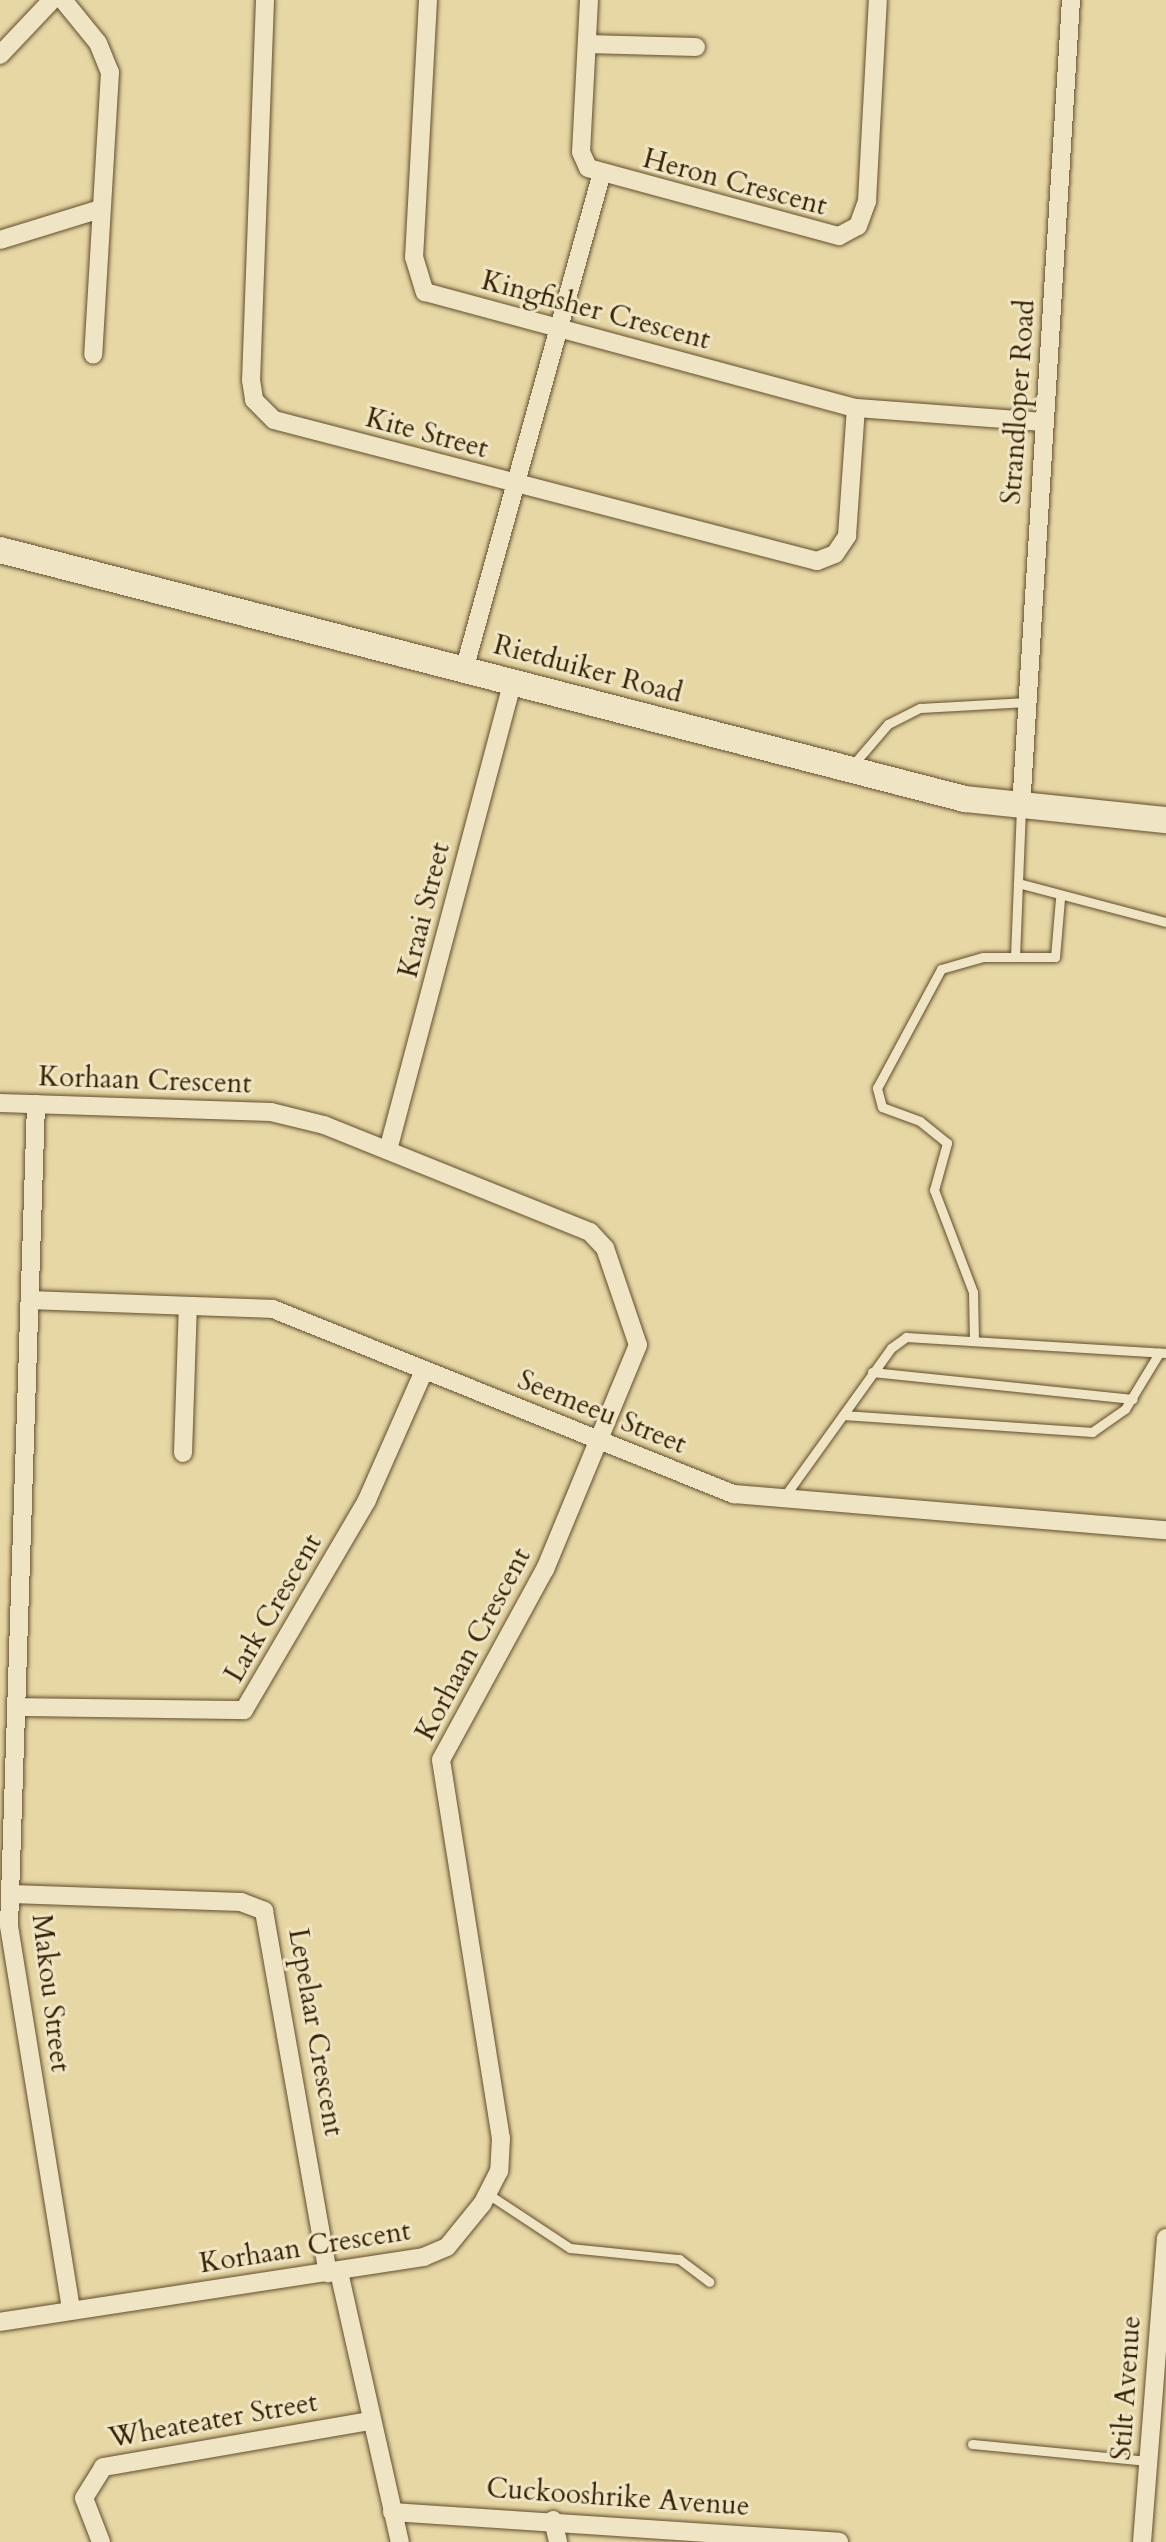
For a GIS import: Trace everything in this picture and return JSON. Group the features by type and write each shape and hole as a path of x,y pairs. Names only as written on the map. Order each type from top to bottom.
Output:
{"street":[{"path":"0,55 52,0"},
{"path":"63,0 98,43 110,72 93,354"},
{"name":"Kite Street","path":"265,0 254,400 282,424 514,485 824,560 847,536 856,408"},
{"name":"Kingfisher Crescent","path":"428,0 417,281 433,296 856,408 1044,422"},
{"name":"Heron Crescent","path":"589,0 581,152 601,176 822,234 853,230 867,201 878,0"},
{"name":"Strandloper Road","path":"1021,808 1071,0"},
{"path":"587,44 696,47"},
{"path":"464,670 601,176"},
{"path":"0,240 100,209"},
{"name":"Rietduiker Road","path":"0,550 849,770 1021,808 1166,820"},
{"name":"Kraai Street","path":"388,1150 512,683"},
{"name":"Korhaan Crescent","path":"0,1103 285,1113 388,1150 581,1228 605,1248 638,1345 545,1569 441,1760 501,2138 488,2194 442,2251 334,2272 0,2322"},
{"name":"Makou Street","path":"36,1104 10,1940 71,2310"},
{"name":"Seemeeu Street","path":"31,1300 273,1309 734,1494 1166,1530"},
{"path":"183,1453 188,1306"},
{"name":"Lark Crescent","path":"17,1707 244,1710 367,1500 424,1371"},
{"name":"Lepelaar Crescent","path":"11,1894 241,1902 264,1911 334,2272"},
{"name":"Stilt Avenue","path":"1142,2542 1166,2238"},
{"path":"334,2272 400,2542"},
{"name":"Wheateater Street","path":"101,2542 84,2498 103,2467 370,2421"},
{"name":"Cuckooshrike Avenue","path":"392,2512 553,2520 714,2537 839,2542"},
{"path":"553,2520 558,2542"}],"lane":[{"path":"849,770 888,724 920,708 1027,702"},
{"path":"1015,957 1021,808"},
{"path":"1018,883 1060,899 1166,922"},
{"path":"974,1340 975,1297 934,1190 945,1139 882,1107 877,1088 941,969 965,959 1055,957 1060,899"},
{"path":"782,1500 872,1372 906,1337 1163,1353 1133,1399 1108,1425 1081,1433 843,1415"},
{"path":"872,1372 1133,1399"},
{"path":"488,2194 570,2248 679,2259 709,2282"},
{"path":"972,2444 1148,2461"}]}
